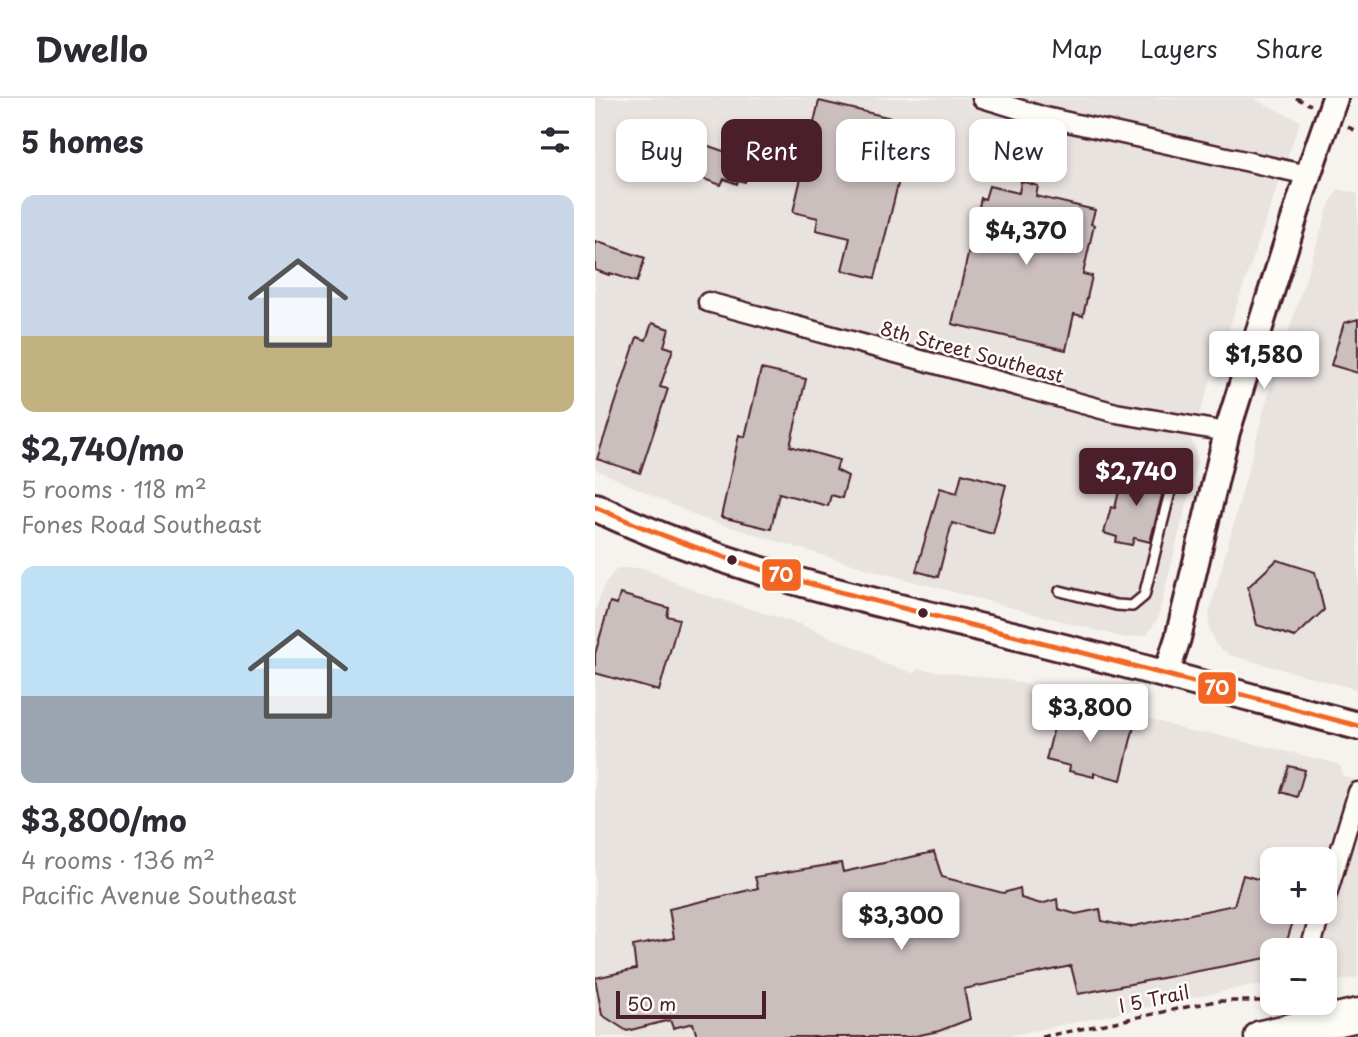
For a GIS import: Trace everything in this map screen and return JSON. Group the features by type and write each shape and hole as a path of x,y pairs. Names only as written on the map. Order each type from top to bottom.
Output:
{"highway":[{"path":"1261,1037 1358,1015"}],"main road":[{"path":"595,509 712,554 867,601 1047,644 1358,726"}],"street":[{"path":"982,98 1045,117 1308,175"},
{"path":"1166,675 1178,638 1227,432 1308,175 1324,102"},
{"name":"8th Street Southeast","path":"708,302 1116,413 1227,432"},
{"path":"1337,861 1358,792"}],"lane":[{"path":"1060,591 1116,605 1132,606 1144,596 1175,472 1168,459"}],"path":[{"path":"1296,98 1324,102"},
{"path":"1349,127 1358,132"},
{"name":"I 5 Trail","path":"1042,1037 1216,1001 1260,1001"}],"shaded area":[{"path":"595,98 1253,98 1300,121 1191,439 1197,462 1158,618 1147,635 1125,638 871,570 698,517 595,469"},
{"path":"1339,189 1358,194 1358,690 1229,655 1215,644 1209,627 1209,615 1267,399 1330,202"},
{"path":"617,568 643,568 700,593 802,625 872,654 880,662 913,673 919,669 1009,680 1119,708 1193,733 1209,733 1335,763 1341,767 1343,776 1358,781 1358,977 1337,981 1337,938 1260,938 1260,986 1249,986 1005,1037 595,1037 595,611 604,585"}],"building":[{"path":"819,101 896,119 836,119 836,182 899,182 875,278 842,270 850,238 816,230 818,218 793,212 800,182 822,182 822,119 815,119"},
{"path":"707,145 721,150 721,185 707,180"},
{"path":"1021,182 1024,182 1038,186 1036,196 1095,210 1083,274 1092,276 1083,316 1074,314 1066,350 952,324 981,198 985,199 989,186 1019,193"},
{"path":"595,241 645,258 637,282 595,270"},
{"path":"1358,319 1358,373 1331,365 1344,323"},
{"path":"652,323 669,329 664,346 673,349 660,387 668,389 640,473 597,459 637,337 646,340"},
{"path":"761,369 806,379 790,446 839,460 836,470 848,476 842,498 831,495 828,506 779,493 771,529 721,517 739,435 745,437"},
{"path":"1124,470 1166,480 1150,542 1134,538 1132,545 1116,542 1117,537 1104,533 1111,507 1115,508"},
{"path":"962,473 1006,485 993,534 952,523 938,577 916,571 940,488 957,493"},
{"path":"1277,560 1315,572 1324,610 1295,637 1257,625 1248,587"},
{"path":"620,594 669,608 667,616 679,619 659,691 595,673 595,654 610,602 617,604"},
{"path":"1059,707 1134,726 1121,780 1094,773 1094,777 1069,771 1070,766 1046,760"},
{"path":"1289,766 1305,770 1297,797 1281,792"},
{"path":"934,852 942,877 1003,893 1020,888 1021,898 1041,904 1057,899 1058,909 1076,914 1100,909 1102,921 1129,927 1234,905 1243,875 1260,880 1260,924 1292,924 1288,938 1260,938 1260,959 1078,994 1071,966 964,989 970,1019 939,1031 910,1037 697,1037 693,1023 673,1028 670,1020 627,1031 602,1015 595,978 636,969 633,946 674,938 669,909 758,888 755,877 841,863 843,872"}],"transit line":[{"name":"70","path":"595,507 700,549 805,582 1358,726"}]}
